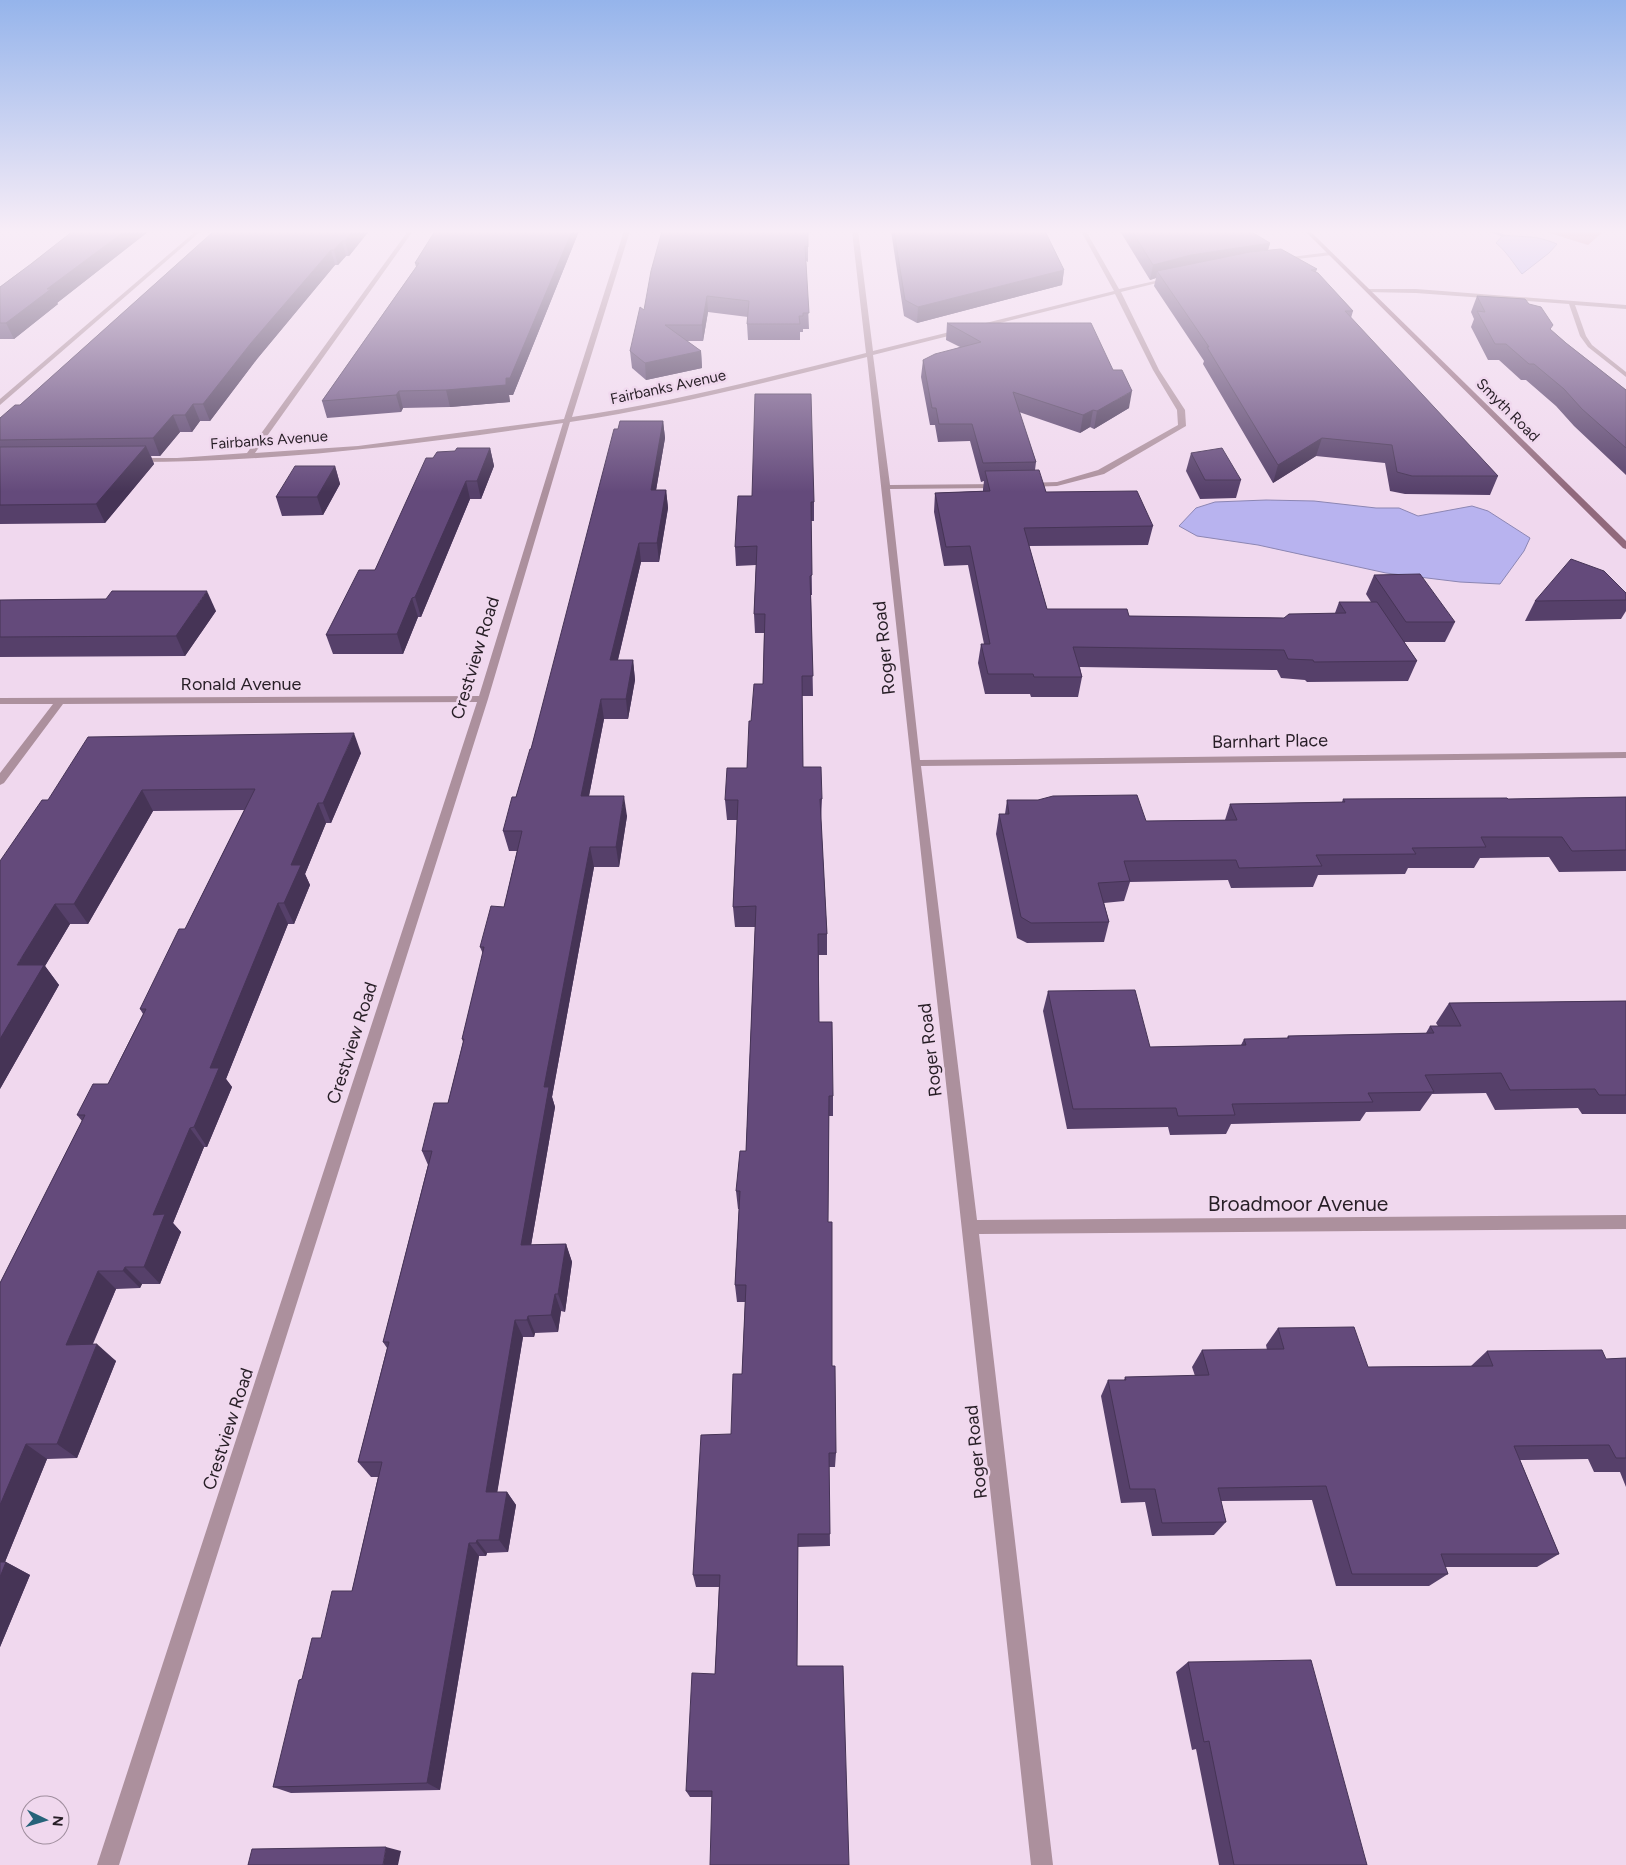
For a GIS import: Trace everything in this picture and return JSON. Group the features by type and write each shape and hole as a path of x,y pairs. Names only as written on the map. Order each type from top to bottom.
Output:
{"main road":[{"name":"Smyth Road","path":"1395,318 1626,546"}],"street":[{"path":"0,403 98,318"},
{"path":"249,455 348,318"},
{"name":"Crestview Road","path":"108,1865 483,699 599,318"},
{"name":"Roger Road","path":"865,318 886,487 915,762 1042,1865"},
{"name":"Fairbanks Avenue","path":"128,460 177,460 358,448 609,414 754,383 1009,318"},
{"path":"1019,485 1057,484 1101,472 1182,426 1181,410 1156,370 1130,318"},
{"path":"1577,318 1583,336 1590,346 1626,375"},
{"path":"1610,362 1626,362"},
{"path":"886,487 1010,485"},
{"name":"Ronald Avenue","path":"0,702 483,699"},
{"path":"0,781 60,701"},
{"name":"Barnhart Place","path":"915,762 1626,755"},
{"name":"Broadmoor Avenue","path":"970,1227 1626,1222"}],"shaded area":[{"path":"1314,501 1376,508 1399,508 1418,516 1472,506 1488,511 1530,538 1524,551 1500,584 1460,582 1386,573 1258,545 1197,536 1179,526 1196,508 1215,502"}],"building":[{"path":"0,318 13,318 6,323 0,323"},
{"path":"117,318 272,318 203,404 193,404 185,415 173,415 153,438 0,440 0,418 15,405 20,405"},
{"path":"380,318 535,318 510,378 506,378 506,385 446,390 399,391 396,395 322,401"},
{"path":"637,318 703,318 702,325 665,325 701,351 645,363 630,351"},
{"path":"748,318 799,318 800,324 747,324"},
{"path":"1189,318 1352,318 1498,476 1412,476 1397,472 1392,445 1322,438 1278,465 1207,347 1209,347"},
{"path":"1481,318 1548,318 1553,325 1550,329 1626,390 1626,448 1582,409 1564,389 1534,364 1529,364 1506,344 1495,344"},
{"path":"947,323 1091,323 1113,370 1122,370 1132,391 1097,411 1093,410 1083,415 1013,392 1036,462 983,463 972,424 939,424 936,408 932,408 923,360 935,354 981,342"},
{"path":"755,394 811,394 814,502 811,502 812,575 810,576 813,676 802,676 803,767 821,767 822,799 820,799 827,934 818,934 819,1022 832,1022 833,1096 829,1096 828,1222 832,1222 832,1366 835,1366 836,1453 829,1453 830,1534 798,1534 797,1666 843,1666 849,1865 710,1865 712,1791 686,1791 692,1673 715,1674 720,1575 693,1575 701,1435 731,1434 733,1374 742,1374 746,1285 735,1285 740,1191 736,1191 740,1151 746,1151 756,906 733,907 738,800 725,800 727,768 747,768 749,721 751,721 754,684 763,684 765,614 754,614 757,546 735,547 738,496 752,496"},
{"path":"620,421 663,421 651,490 666,490 657,543 639,543 610,660 633,660 626,699 601,699 581,796 624,796 616,847 590,847 544,1087 549,1087 521,1245 566,1244 558,1294 555,1294 551,1315 528,1316 527,1320 515,1320 486,1492 507,1492 499,1540 477,1540 476,1543 469,1543 427,1783 273,1787 299,1680 302,1679 312,1638 321,1638 332,1591 352,1591 382,1462 358,1462 389,1342 383,1342 432,1151 422,1151 434,1103 448,1103 484,947 480,947 491,906 504,907 522,831 503,831 512,797 516,797 531,749 614,429 618,429"},
{"path":"146,446 96,504 0,505 0,447"},
{"path":"457,448 490,448 477,481 466,481 397,634 326,635 359,570 375,570 426,458 433,458 437,452 455,451"},
{"path":"1222,448 1241,480 1205,480 1191,453"},
{"path":"295,466 335,466 317,497 276,497"},
{"path":"1039,470 1046,492 1137,491 1153,526 1024,528 1047,609 1127,609 1129,616 1284,618 1289,614 1346,613 1339,602 1377,602 1417,661 1314,662 1313,660 1288,659 1284,650 1073,647 1082,677 1034,677 1033,674 988,674 981,644 990,644 970,546 946,547 935,493 990,491 985,471"},
{"path":"1571,559 1604,571 1626,593 1626,600 1535,601"},
{"path":"1420,574 1455,622 1406,622 1374,575"},
{"path":"112,591 207,591 176,636 0,637 0,600 106,599"},
{"path":"354,733 323,803 318,803 291,865 301,865 284,903 278,903 210,1068 219,1068 194,1127 190,1128 153,1215 165,1214 144,1267 125,1267 123,1271 98,1271 66,1345 97,1344 57,1444 26,1444 0,1505 0,1283 85,1115 77,1115 93,1084 108,1084 146,1009 140,1009 179,929 185,929 255,789 142,790 74,904 55,904 17,965 44,965 0,1039 0,861 42,800 48,800 88,737"},
{"path":"1137,795 1146,821 1237,820 1230,804 1345,802 1343,799 1626,797 1626,850 1572,851 1562,837 1481,837 1486,847 1412,848 1416,854 1316,855 1322,866 1239,868 1236,860 1124,861 1130,881 1098,883 1109,922 1031,923 1021,917 999,814 1009,814 1007,800 1038,800 1053,796"},
{"path":"1135,990 1150,1047 1246,1045 1244,1039 1289,1038 1288,1036 1434,1033 1430,1026 1461,1026 1449,1003 1626,1001 1626,1095 1599,1095 1595,1089 1510,1090 1501,1073 1425,1075 1434,1092 1368,1093 1373,1102 1232,1104 1235,1115 1178,1116 1176,1108 1073,1109 1048,991"},
{"path":"1354,1327 1368,1367 1493,1366 1487,1351 1602,1350 1606,1359 1626,1358 1626,1458 1616,1458 1609,1445 1514,1446 1559,1554 1441,1554 1448,1574 1352,1574 1326,1486 1218,1488 1226,1522 1162,1523 1155,1489 1130,1489 1108,1380 1126,1380 1125,1377 1209,1375 1202,1350 1284,1349 1278,1328"},
{"path":"0,1562 6,1562 0,1577"},
{"path":"1311,1660 1367,1865 1234,1865 1209,1741 1204,1742 1188,1662"},
{"path":"386,1847 383,1865 248,1865 252,1849"}]}
